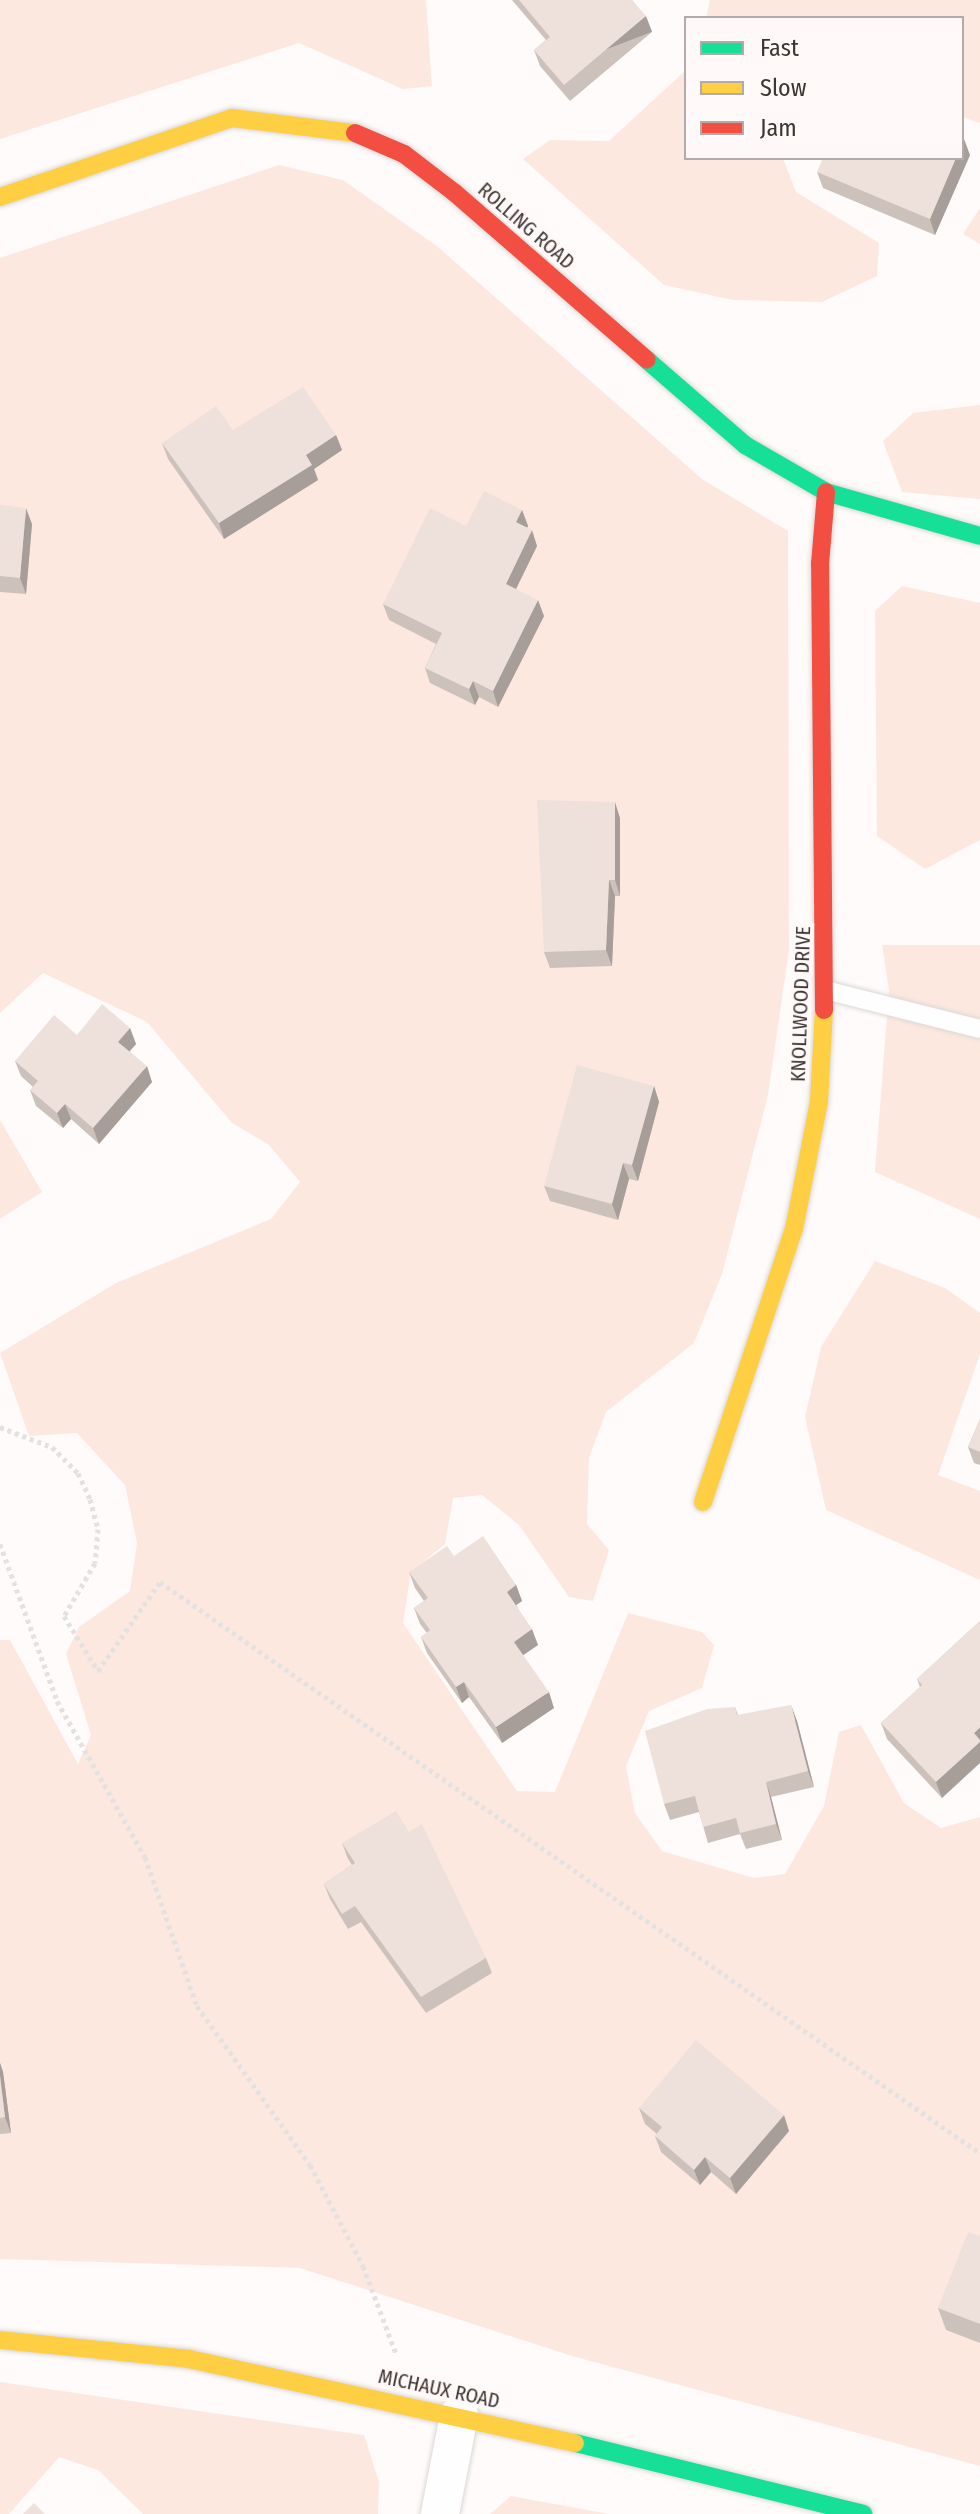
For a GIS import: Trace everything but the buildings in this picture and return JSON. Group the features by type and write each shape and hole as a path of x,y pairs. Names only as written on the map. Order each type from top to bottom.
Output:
{"street":[{"name":"ROLLING ROAD","path":"0,197 232,118 341,127 404,154 745,445 826,492 980,536"},
{"name":"KNOLLWOOD DRIVE","path":"703,1502 794,1229 819,1101 825,990 820,564 826,492"},
{"name":"MICHAUX ROAD","path":"0,2340 189,2359 459,2415 863,2514"},
{"path":"440,2514 459,2415"}],"lane":[{"path":"825,990 980,1029"}],"path":[{"path":"0,1427 52,1447 78,1473 90,1499 98,1529 95,1563 64,1616 98,1671 160,1582 980,2153"},
{"path":"0,1544 57,1701 145,1857 197,2006 310,2165 363,2266 416,2406"}],"shaded area":[{"path":"0,0 426,0 432,86 403,89 299,43 0,139"},
{"path":"710,0 980,0 980,123 964,118 964,16 706,16"},
{"path":"684,72 684,160 784,160 796,192 879,243 877,276 822,302 733,300 664,285 523,159 550,140 609,141"},
{"path":"279,165 343,180 438,247 702,479 788,531 789,950 768,1095 722,1274 694,1343 606,1412 589,1458 587,1524 609,1550 593,1601 569,1597 519,1525 482,1495 453,1498 445,1544 411,1572 403,1623 517,1791 555,1792 628,1613 702,1632 714,1645 702,1688 649,1711 626,1766 635,1813 662,1851 754,1878 785,1874 824,1806 839,1732 861,1725 904,1803 941,1828 980,1817 980,2466 572,2356 300,2268 0,2259 0,1640 10,1640 78,1764 91,1735 66,1654 79,1627 130,1591 137,1543 125,1485 77,1433 29,1436 0,1353 116,1283 271,1219 300,1182 269,1145 232,1123 147,1022 43,973 0,1013 0,258"},
{"path":"980,208 980,244 963,234"},
{"path":"980,405 980,499 902,492 883,441 913,413"},
{"path":"902,586 980,603 980,840 925,869 877,836 875,611"},
{"path":"882,945 980,945 980,1219 875,1172 889,990"},
{"path":"0,1120 42,1192 0,1219"},
{"path":"875,1261 945,1288 980,1313 980,1354 938,1475 980,1491 980,1580 826,1510 805,1417 821,1347"},
{"path":"0,2382 364,2435 379,2482 378,2514 143,2514 98,2470 59,2457 9,2514 0,2514"},
{"path":"511,2496 609,2514 490,2514"}],"traffic: fast":[{"path":"647,360 745,445 826,492 980,536"},
{"path":"575,2443 863,2514"}],"traffic: slow":[{"path":"0,197 232,118 355,133"},
{"path":"703,1502 794,1229 819,1101 824,1010"},
{"path":"0,2340 189,2359 575,2443"}],"traffic: jam":[{"path":"355,133 404,154 455,193 647,360"},
{"path":"824,1010 820,564 826,492"}]}
